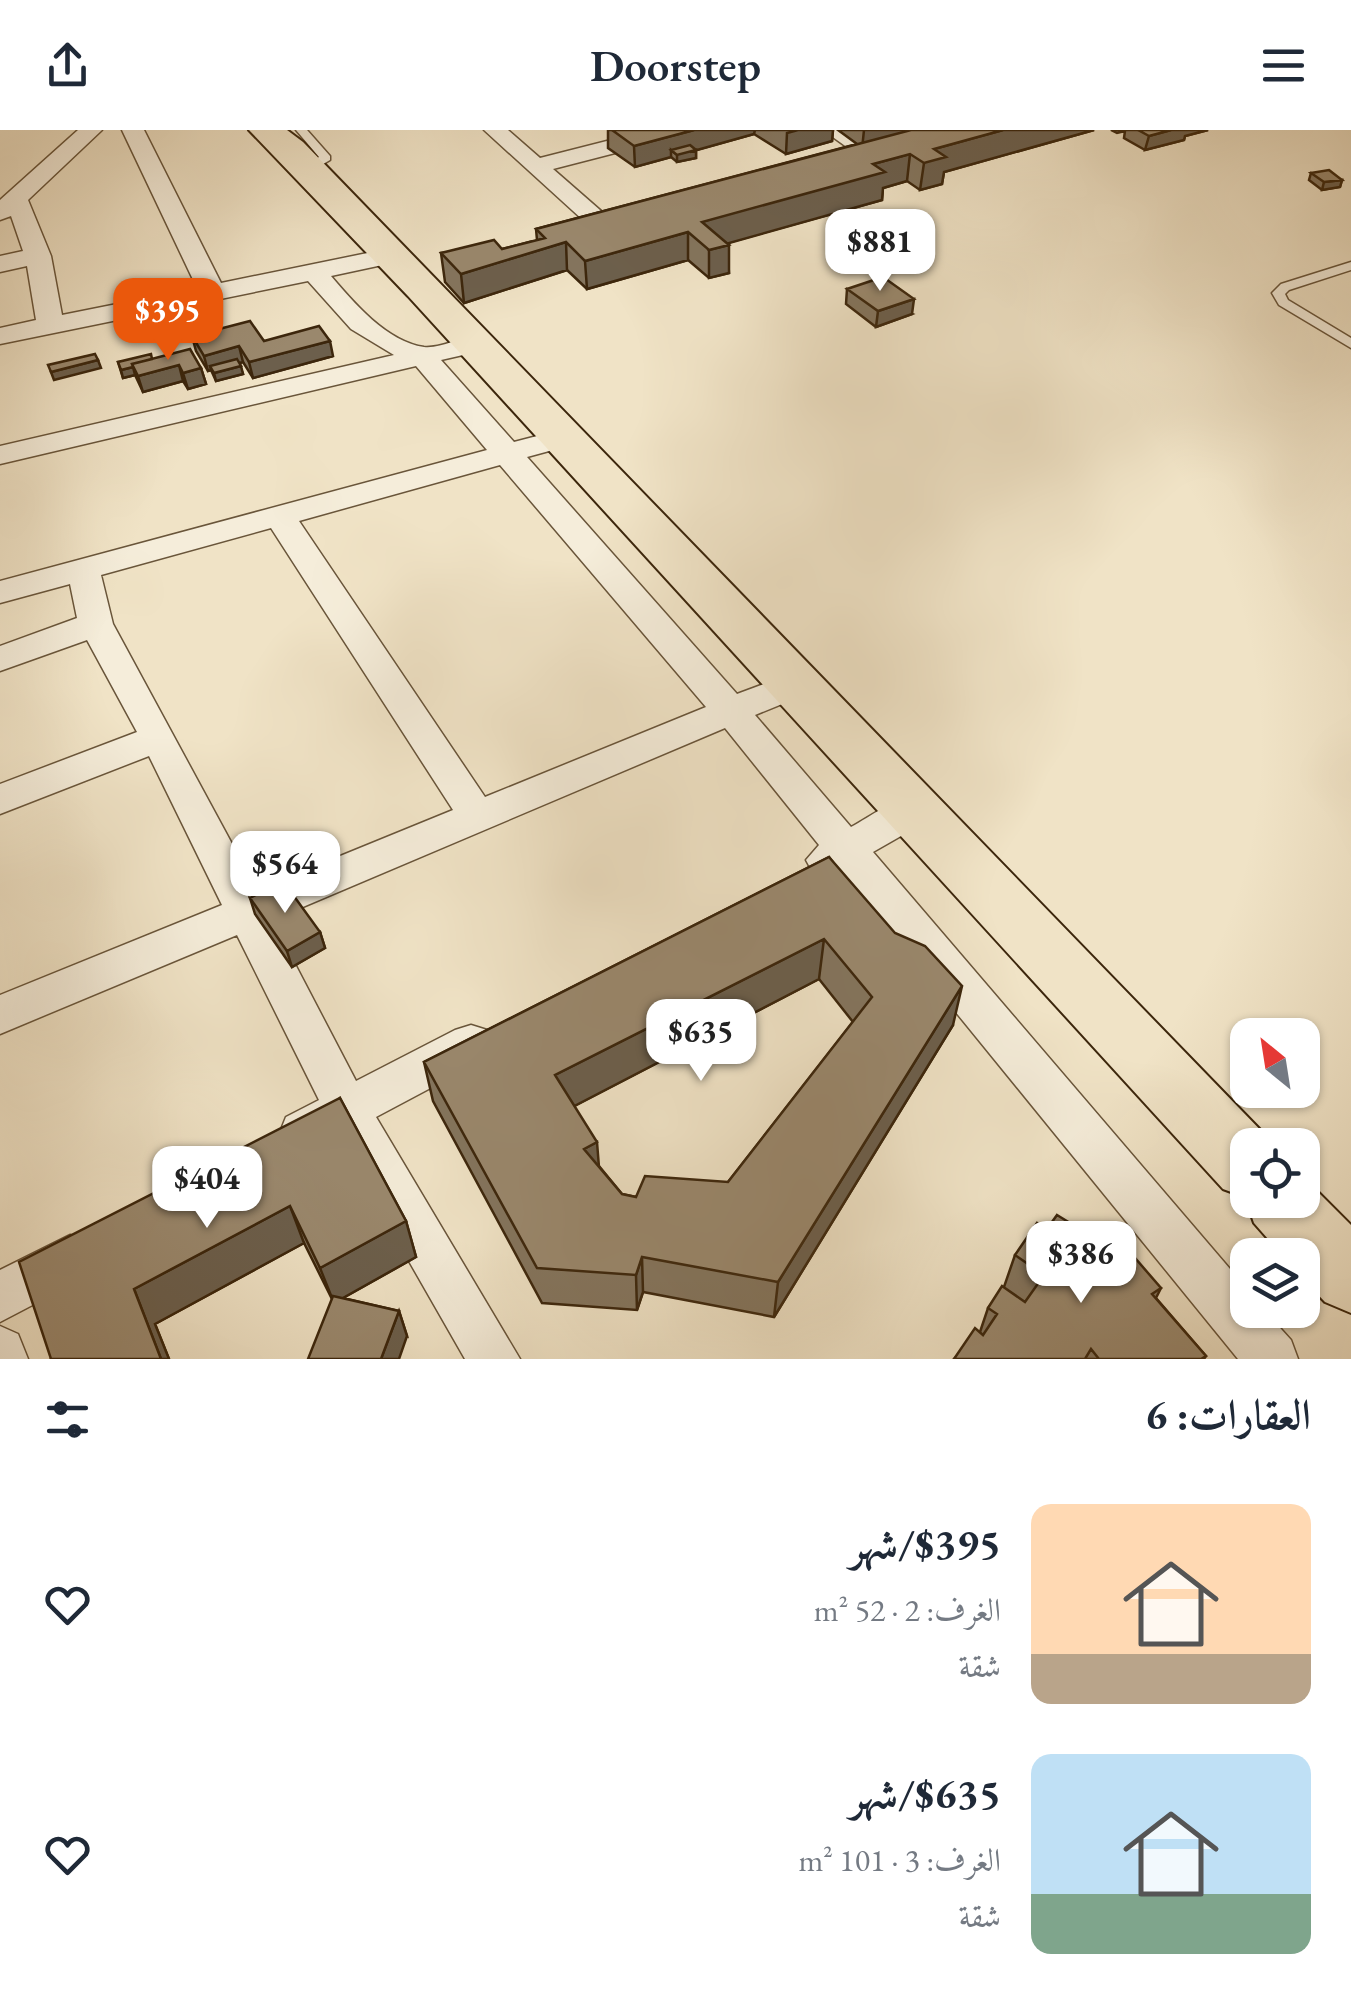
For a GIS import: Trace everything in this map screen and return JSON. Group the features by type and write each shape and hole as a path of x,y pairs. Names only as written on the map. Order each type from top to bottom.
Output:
{"main road":[{"path":"266,130 305,149 475,344 1230,1147"},
{"path":"1297,1218 1351,1277"}],"street":[{"path":"51,326 38,256 8,207 91,130"},
{"path":"133,130 212,293"},
{"path":"495,130 535,166 624,233 576,246"},
{"path":"535,166 677,130"},
{"path":"834,130 893,161 846,174"},
{"path":"0,264 38,256"},
{"path":"314,272 357,325 386,343 422,356 731,711 1272,1359"},
{"path":"0,336 314,272 418,275"},
{"path":"0,455 475,344"},
{"path":"0,592 564,438"},
{"path":"279,515 477,816"},
{"path":"84,572 96,624 159,738 346,1108 494,1359"},
{"path":"0,659 96,624"},
{"path":"0,1015 796,684"},
{"path":"0,800 159,738"},
{"path":"795,876 915,810"},
{"path":"260,1156 502,1028"},
{"path":"0,1297 104,1240"}],"lane":[{"path":"1351,266 1285,286 1278,294 1283,302 1351,344"}],"building":[{"path":"612,130 694,130 634,146"},
{"path":"911,130 1003,130 934,149 946,157 924,163 910,154 873,164 885,172 702,222 729,245 709,250 688,232 585,261 566,242 461,274 441,253 494,240 502,249 545,238 536,229"},
{"path":"1138,130 1171,130 1149,136"},
{"path":"690,145 696,150 677,155 671,150"},
{"path":"1329,170 1342,180 1324,182 1311,173"},
{"path":"883,277 914,299 878,311 847,289"},
{"path":"250,321 264,341 319,326 330,341 249,362 239,346 204,356 192,336"},
{"path":"190,349 201,368 183,373 179,365 138,376 132,364"},
{"path":"95,354 98,360 51,372 48,365"},
{"path":"151,354 152,359 121,370 118,362"},
{"path":"237,359 241,366 214,373 210,366"},
{"path":"829,857 895,933 925,946 962,986 778,1282 642,1257 636,1275 537,1268 424,1062","holes":["824,939 872,997 728,1182 645,1176 636,1197 622,1194 584,1149 597,1142 555,1075"]},
{"path":"283,881 320,932 287,951 250,898"},
{"path":"340,1098 406,1221 320,1268 290,1206 134,1289 161,1359 51,1359 19,1262"},
{"path":"1057,1215 1088,1234 1093,1227 1129,1251 1161,1288 1152,1294 1206,1356 1099,1359 1091,1349 1085,1359 954,1359 975,1328 983,1335 997,1314 988,1308 1002,1286 1025,1302 1044,1275 1015,1255 1037,1223 1047,1229"},
{"path":"333,1296 399,1311 381,1359 308,1359"}]}
